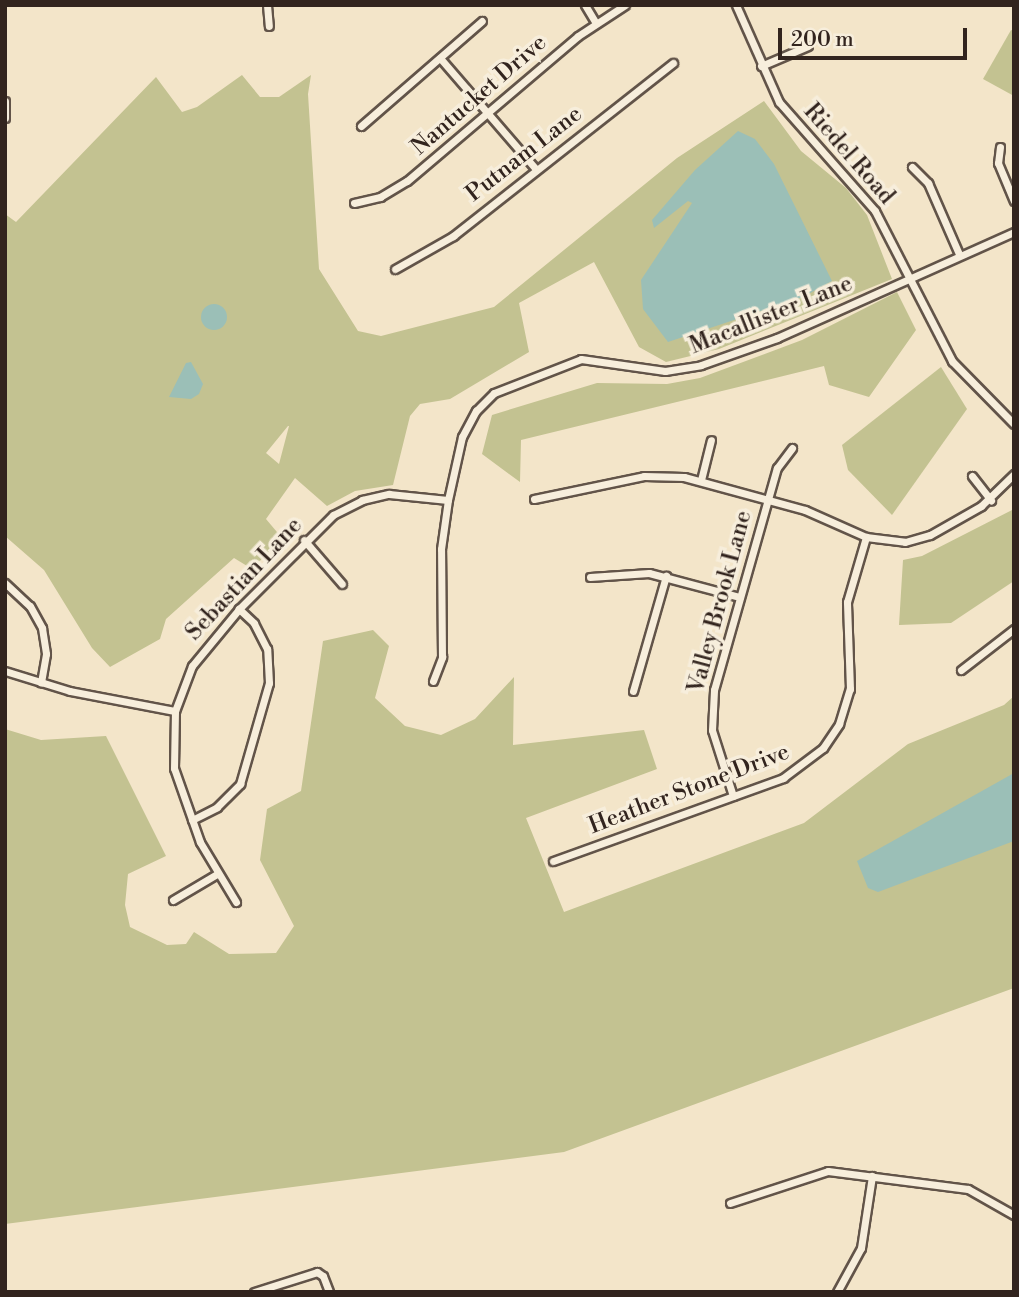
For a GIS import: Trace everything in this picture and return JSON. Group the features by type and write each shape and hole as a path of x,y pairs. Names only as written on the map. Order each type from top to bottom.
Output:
{"street":[{"path":"267,5 269,26"},
{"path":"585,5 596,23"},
{"name":"Nantucket Drive","path":"354,203 380,197 407,181 596,23 625,5"},
{"name":"Riedel Road","path":"736,5 761,66 790,118 875,211 952,361 1014,424"},
{"path":"361,126 482,21"},
{"path":"761,66 808,46"},
{"path":"440,58 535,168"},
{"name":"Putnam Lane","path":"396,269 453,236 535,168 673,63"},
{"path":"5,101 5,118"},
{"path":"1000,146 998,163 1014,201"},
{"path":"912,167 928,183 959,254"},
{"name":"Macallister Lane","path":"433,681 442,657 441,549 448,500 468,423 484,401 504,387 590,358 652,370 689,369 777,338 959,254 1014,232"},
{"path":"701,480 711,440"},
{"name":"Valley Brook Lane","path":"733,796 715,747 711,717 714,690 768,499 781,461 792,448"},
{"path":"534,499 644,476 701,480 818,514 866,537 891,542 918,539 991,500 1014,474"},
{"path":"972,476 991,500"},
{"name":"Sebastian Lane","path":"236,902 217,874 192,820 174,768 175,711 199,654 303,540 333,515 371,497 411,494 448,500"},
{"name":"Heather Stone Drive","path":"553,861 783,778 811,760 839,724 852,677 847,601 866,537"},
{"path":"303,540 342,584"},
{"path":"590,577 637,572 666,576 740,597"},
{"path":"633,691 666,576"},
{"path":"5,583 30,606 42,628 46,654 41,683"},
{"path":"192,820 218,807 240,783 269,683 267,649 254,623 239,608"},
{"path":"961,670 1014,629"},
{"path":"5,670 41,683 175,711"},
{"path":"173,900 217,874"},
{"path":"730,1203 814,1172 872,1176 968,1189 1014,1215"},
{"path":"838,1292 861,1248 872,1176"},
{"path":"254,1292 317,1272 323,1276 329,1292"}],"shaded area":[{"path":"1011,30 1014,31 1014,96 983,79"},
{"path":"242,75 260,97 279,97 311,75 308,94 319,269 358,331 381,336 494,307 677,158 764,101 801,151 846,188 867,215 892,279 719,349 666,362 639,347 594,262 519,303 529,352 450,399 420,404 410,416 393,485 355,491 327,506 295,478 266,519 282,538 252,569 234,558 166,619 160,639 110,667 92,648 44,570 5,536 5,214 16,222 156,77 182,112 197,107","holes":["289,426 279,464 266,453"]},
{"path":"897,292 916,330 869,397 829,385 824,366 521,440 520,482 482,454 492,415 597,383 667,384 700,378 802,340"},
{"path":"941,367 967,409 892,515 848,470 842,445"},
{"path":"1014,509 1014,581 951,623 899,625 903,560 922,556"},
{"path":"373,630 389,646 375,698 405,726 441,735 475,719 514,677 513,745 644,730 657,769 526,818 564,912 804,823 908,744 1004,705 1014,696 1014,988 564,1152 5,1224 5,729 41,740 106,736 166,856 128,874 125,905 130,927 167,945 186,944 194,932 229,954 276,953 294,926 260,860 267,809 301,791 323,641"}],"water":[{"path":"738,131 755,139 774,164 832,281 803,297 668,342 643,309 641,280 692,203 688,201 654,228 652,220 695,170"},
{"path":"214,304 223,308 227,317 223,326 214,330 205,326 201,317 205,308"},
{"path":"191,362 203,384 199,394 191,399 169,397 186,363"},
{"path":"1014,773 1014,841 878,892 868,888 857,861"}]}
